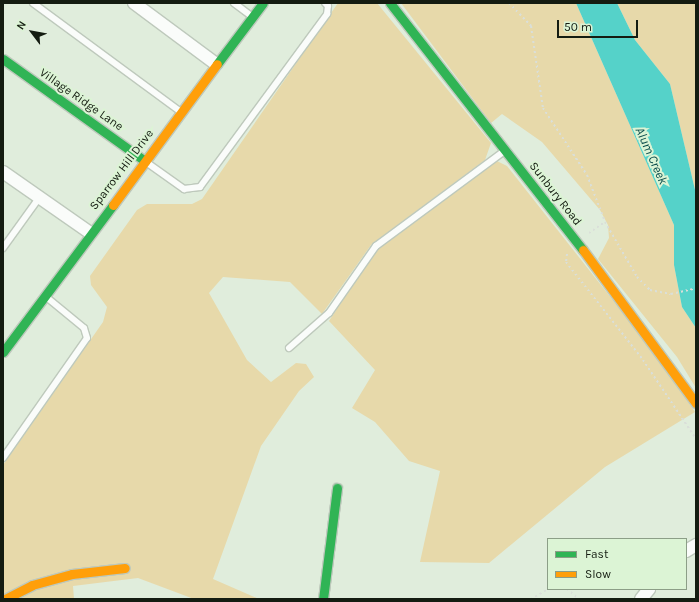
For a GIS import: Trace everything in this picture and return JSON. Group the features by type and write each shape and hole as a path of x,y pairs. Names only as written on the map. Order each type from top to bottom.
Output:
{"street":[{"path":"134,3 216,64"},
{"name":"Sparrow Hill Drive","path":"3,352 89,232 145,161 263,3"},
{"name":"Sunbury Road","path":"390,3 577,241 696,403"},
{"name":"Village Ridge Lane","path":"3,59 145,161"},
{"path":"3,172 89,232"},
{"path":"323,599 337,488"},
{"path":"687,550 696,544"},
{"path":"5,599 32,585 72,574 125,568"},
{"path":"641,599 648,590"}],"lane":[{"path":"32,3 181,112"},
{"path":"234,3 253,17"},
{"path":"145,161 184,188 200,187 327,14 328,6 325,3"},
{"path":"289,348 329,313 376,246 506,150"},
{"path":"3,248 39,198"},
{"path":"3,458 87,338 84,328 44,295"}],"path":[{"path":"509,3 531,26 543,108 587,176 605,222 637,277 650,290 671,294 696,288"},
{"path":"605,222 577,241 566,255 566,262 643,360 696,440"},
{"path":"530,599 547,590"},
{"path":"568,590 579,599"}],"shaded area":[{"path":"338,3 377,3 491,143 485,160 371,245 322,314 290,282 223,277 209,293 247,360 271,382 296,363 306,364 314,377 299,391 261,446 213,579 259,599 194,599 138,578 73,586 74,599 3,599 3,465 103,322 107,307 91,285 90,276 137,210 147,204 192,204 202,199"},
{"path":"401,3 576,3 674,225 674,265 682,307 696,328 696,388 677,357 598,259 609,238 608,225 600,210 542,142 502,114 491,123"},
{"path":"617,3 696,3 696,194 670,84 635,40"},
{"path":"497,161 507,166 653,351 695,412 605,467 489,563 420,562 440,471 409,461 375,422 352,408 375,370 329,321 375,251"}],"water":[{"name":"Alum Creek","path":"576,3 617,3 635,40 670,84 696,194 696,328 682,307 674,265 674,225"}],"traffic: fast":[{"path":"217,64 263,3"},
{"path":"390,3 583,250"},
{"path":"3,59 145,161"},
{"path":"3,352 113,205"},
{"path":"323,599 337,488"}],"traffic: slow":[{"path":"113,205 217,64"},
{"path":"583,250 696,403"},
{"path":"5,599 32,585 72,574 125,568"}]}
